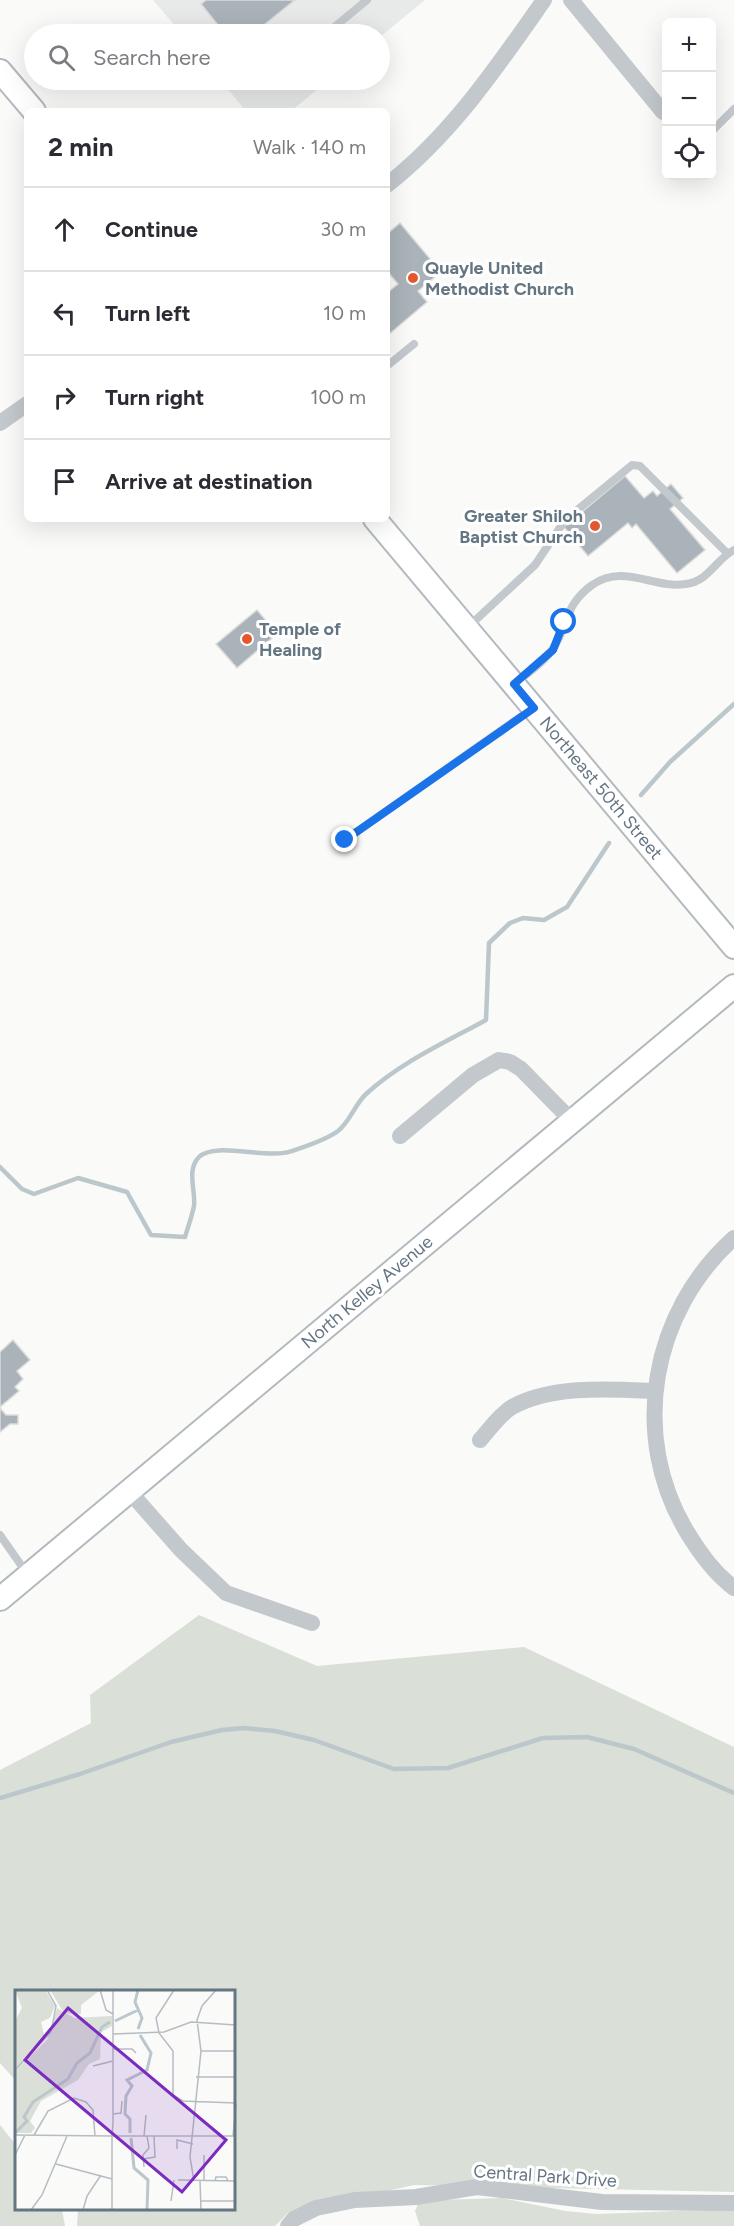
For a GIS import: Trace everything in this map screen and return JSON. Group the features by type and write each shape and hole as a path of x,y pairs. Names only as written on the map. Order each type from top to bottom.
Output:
{"street":[{"path":"390,182 420,156 475,98 543,0"},
{"path":"571,0 662,111"},
{"path":"0,71 31,108"},
{"path":"0,423 24,406"},
{"name":"Northeast 50th Street","path":"378,522 734,948"},
{"name":"North Kelley Avenue","path":"0,1599 734,986"},
{"path":"400,1136 473,1075 499,1060 510,1062 521,1069 572,1121"},
{"path":"734,1238 703,1268 687,1292 665,1345 654,1391 654,1433 668,1495 678,1518 705,1559 734,1588"},
{"path":"480,1440 502,1414 528,1401 556,1394 592,1390 654,1391"},
{"path":"129,1491 181,1550 226,1593 312,1623"},
{"name":"Central Park Drive","path":"288,2226 294,2219 316,2208 345,2202 416,2197 477,2187 602,2202 734,2203"}],"lane":[{"path":"338,24 367,0"},
{"path":"716,126 734,109"},
{"path":"390,364 414,344"},
{"path":"467,628 535,565 565,520 632,465 640,466 730,552 698,581 685,584 626,575 608,577 594,584 577,598 569,610 553,650 514,684"},
{"path":"345,840 534,708"},
{"path":"0,1535 29,1575"}],"shaded area":[{"path":"153,0 425,0 390,29 390,24 173,24"},
{"path":"228,90 317,90 295,108 243,108"},
{"path":"199,1615 317,1666 524,1647 734,1747 734,2192 414,2185 288,2213 275,2226 77,2226 78,2211 236,2211 236,1990 15,1990 15,2080 0,2063 0,1770 91,1723 90,1695"},
{"path":"0,2125 15,2144 15,2211 62,2211 65,2226 0,2226"},
{"path":"502,2198 565,2211 596,2214 734,2209 734,2226 420,2226 415,2211 418,2204 438,2200"}],"building":[{"path":"206,0 295,0 265,24 217,24 201,4"},
{"name":"Quayle United Methodist Church","path":"400,223 441,272 418,291 427,302 390,333 390,291 398,284 390,275 390,231"},
{"name":"Greater Shiloh Baptist Church","path":"625,476 644,498 653,491 657,496 671,484 683,498 670,509 705,550 677,573 636,524 632,528 628,523 588,556 564,527"},
{"name":"Temple of Healing","path":"257,610 277,634 237,668 216,644"},
{"path":"13,1340 30,1360 17,1371 23,1379 15,1387 19,1391 0,1407 0,1352"},
{"path":"0,1408 6,1415 18,1415 18,1424 10,1424 0,1432"}],"waterway":[{"path":"641,795 670,762 734,704"},
{"path":"0,1167 22,1189 34,1194 78,1178 127,1192 151,1235 185,1237 194,1206 193,1168 199,1157 207,1153 229,1150 282,1153 322,1140 342,1127 362,1098 394,1072 486,1020 489,943 510,923 523,918 544,920 567,907 609,843"},
{"path":"0,1798 80,1774 171,1742 222,1730 244,1728 275,1731 314,1740 394,1769 448,1768 543,1738 587,1737 634,1749 734,1793"}],"place":[{"name":"Quayle United Methodist Church","path":"413,278"},
{"name":"Greater Shiloh Baptist Church","path":"595,526"},
{"name":"Temple of Healing","path":"247,639"}],"route":[{"path":"345,840 534,708 514,684 553,650 564,622"}]}
